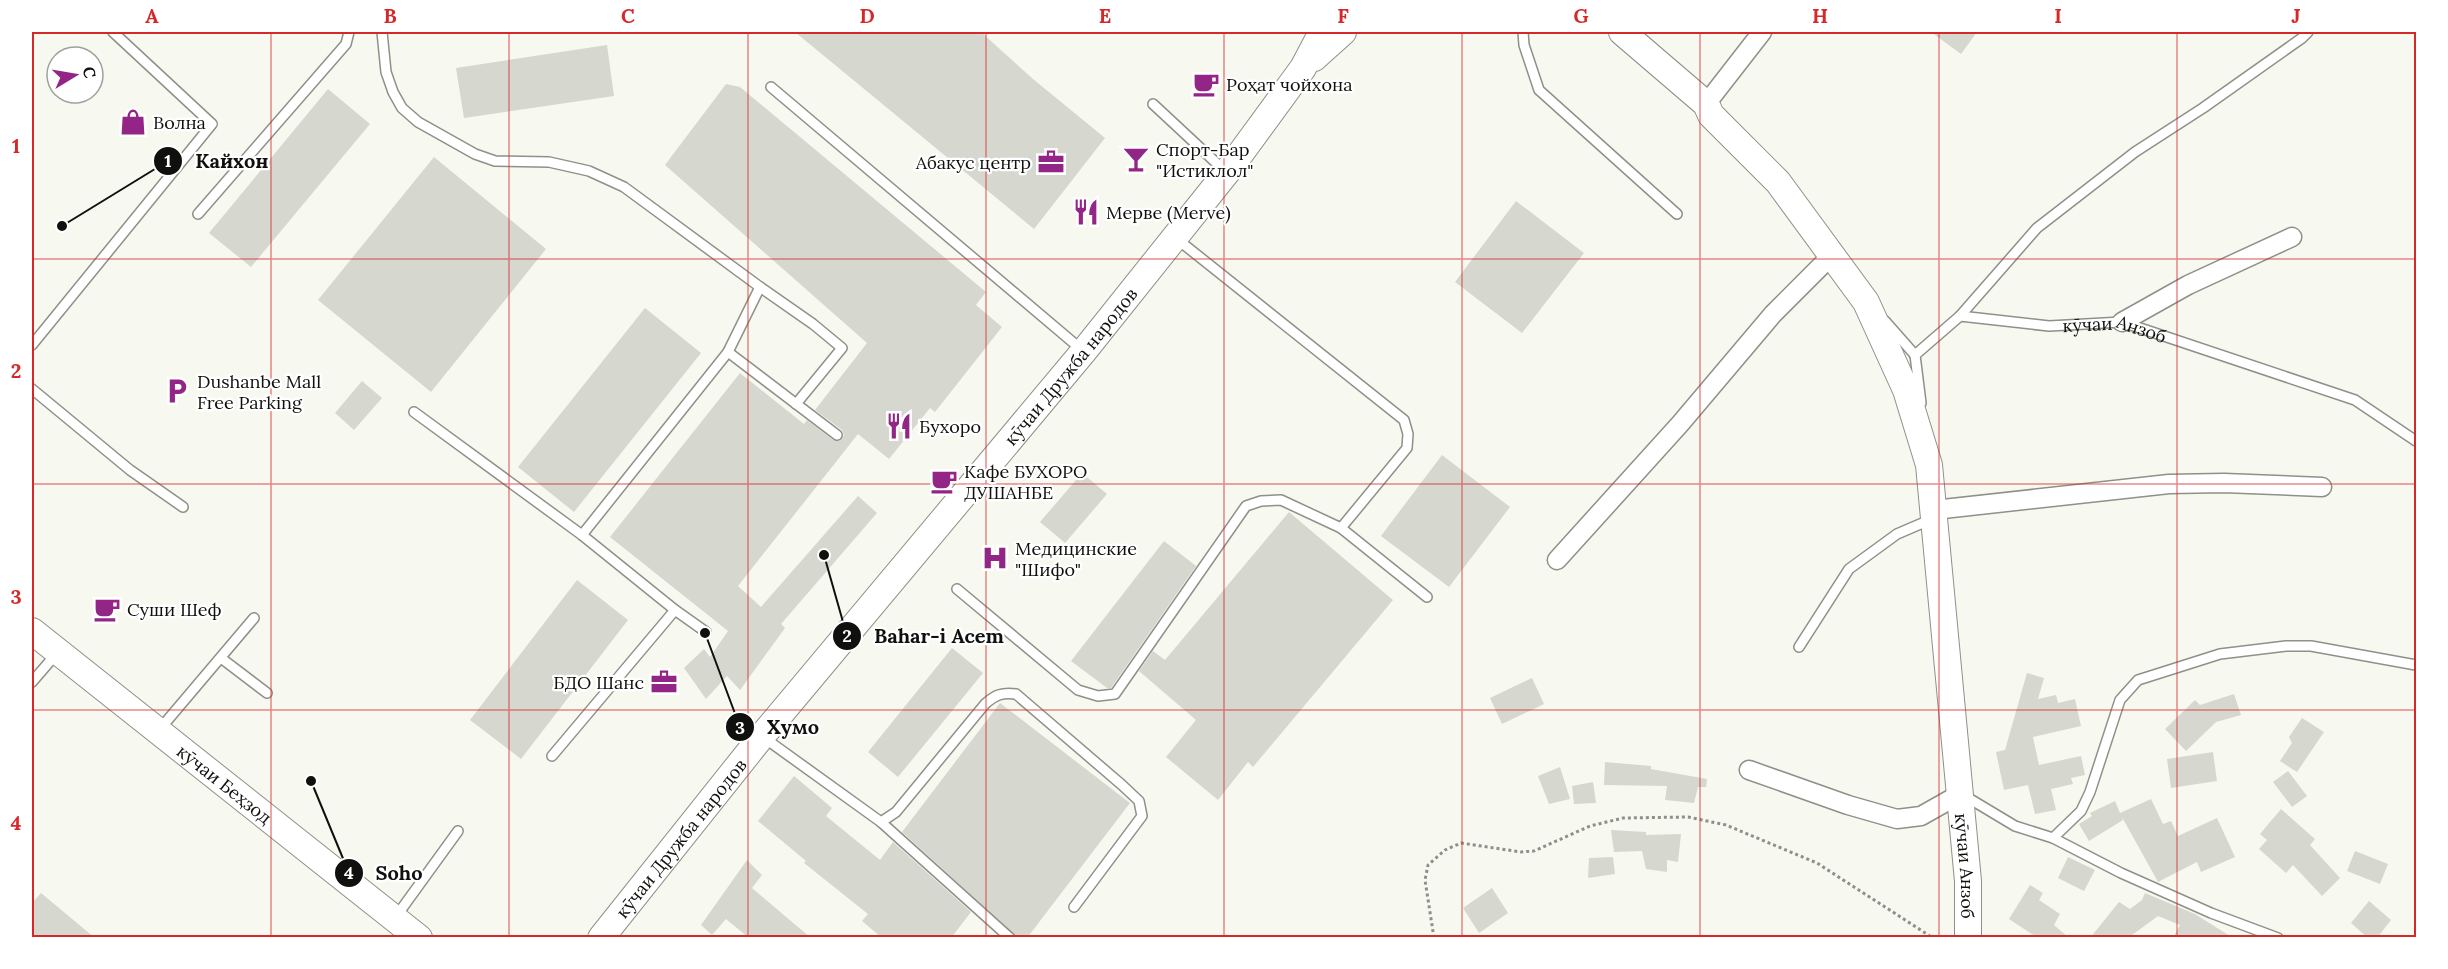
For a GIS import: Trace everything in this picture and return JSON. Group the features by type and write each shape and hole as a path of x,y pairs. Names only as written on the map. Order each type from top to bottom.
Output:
{"street":[{"path":"1303,68 1323,32"},
{"path":"1303,68 1343,32"},
{"name":"кӯчаи Анзоб","path":"1622,32 1706,104 1712,115 1778,182 1866,302 1906,390 1929,465 1968,881 1968,938"},
{"path":"1706,104 1762,32"},
{"name":"кӯчаи Дружба народов","path":"601,938 762,736 1084,351 1227,172 1303,68"},
{"path":"2122,322 2188,285 2292,237"},
{"path":"1557,560 1680,424 1773,314 1832,255"},
{"path":"1934,514 2169,484 2224,483 2322,487"},
{"name":"кӯчаи Беҳзод","path":"32,631 419,938"},
{"path":"1749,770 1848,805 1897,819 1921,816 1960,794"}],"lane":[{"path":"32,345 212,124 112,32"},
{"path":"198,214 346,44 349,32"},
{"path":"382,32 386,72 393,92 402,108 418,122 475,154 495,161 549,162 589,171 624,186 813,324 842,348 796,404"},
{"path":"1523,32 1524,45 1539,90 1677,214"},
{"path":"1866,302 1899,335 1915,355 1960,316 2037,228 2135,152 2203,108 2308,32"},
{"path":"771,87 1084,351"},
{"path":"1153,104 1227,172"},
{"path":"1175,237 1404,420 1408,434 1407,448 1341,528"},
{"path":"582,535 728,352 760,287"},
{"name":"кӯчаи Анзоб","path":"1960,316 2049,326 2122,322 2355,400 2416,441"},
{"path":"728,352 837,435"},
{"name":"кӯчаи Анзоб","path":"1915,355 1929,465"},
{"path":"32,389 130,470 183,507"},
{"path":"414,412 582,535 706,632"},
{"path":"957,589 1078,690 1098,696 1116,694 1246,506 1261,501 1281,500 1341,528 1427,597"},
{"path":"1799,647 1849,569 1897,534 1934,514"},
{"path":"552,756 675,610"},
{"path":"159,731 254,618"},
{"path":"2053,838 2081,811 2120,700 2138,680 2220,654 2286,646 2311,646 2416,665"},
{"path":"32,682 59,651"},
{"path":"220,658 267,693"},
{"path":"881,822 896,812 985,704 995,695 1016,694 1139,801 1142,816 1074,907"},
{"path":"762,736 881,822 1010,938"},
{"name":"кӯчаи Анзоб","path":"1960,794 2015,826 2053,838 2121,873 2201,909 2278,938"},
{"path":"395,918 458,831"}],"path":[{"path":"1434,938 1425,880 1428,865 1445,850 1461,843 1521,852 1534,851 1590,826 1623,818 1688,817 1726,825 1816,862 1933,938"}],"building":[{"path":"795,32 981,32 1033,79 1105,138 1034,229"},
{"path":"1931,32 1977,32 1961,54"},
{"path":"607,45 614,96 464,118 456,68"},
{"path":"726,84 740,87 986,292 976,305 1002,327 935,412 930,408 889,459 858,434 738,586 761,607 858,496 877,513 781,624 785,628 740,690 727,676 706,699 684,668 704,649 710,657 728,631 610,537 740,373 804,424 807,420 833,440 840,441 844,435 842,430 815,410 867,343 665,165"},
{"path":"328,89 370,124 251,267 209,233"},
{"path":"434,157 546,249 431,392 318,300"},
{"path":"1516,201 1584,253 1522,333 1455,282"},
{"path":"645,308 701,353 574,512 518,467"},
{"path":"362,381 382,398 354,430 335,413"},
{"path":"1442,455 1510,507 1449,587 1381,536"},
{"path":"1082,473 1107,494 1065,543 1040,522"},
{"path":"1289,512 1393,600 1253,767 1248,762 1218,800 1166,757 1196,720 1139,671 1153,651 1165,660"},
{"path":"1164,541 1196,566 1111,688 1107,688 1071,661"},
{"path":"577,580 628,620 521,759 470,720"},
{"path":"952,648 983,673 898,777 868,752"},
{"path":"2027,673 2044,678 2038,699 2056,695 2058,703 2075,699 2081,726 2033,737 2039,765 2081,756 2085,775 2071,778 2073,784 2051,789 2056,810 2035,814 2028,785 2004,790 1996,752 2005,750"},
{"path":"1532,678 1544,704 1502,724 1490,698"},
{"path":"2234,694 2241,715 2216,722 2186,751 2165,729 2195,700 2200,705"},
{"path":"1000,703 1130,803 1027,938 1017,937 902,832"},
{"path":"2302,718 2324,732 2297,772 2280,761 2292,743 2289,737"},
{"path":"2213,752 2217,781 2171,788 2167,759"},
{"path":"1605,762 1651,766 1651,769 1707,779 1706,787 1698,787 1694,803 1665,800 1667,786 1604,785"},
{"path":"1560,767 1570,799 1549,804 1538,776"},
{"path":"2288,771 2307,796 2292,807 2273,782"},
{"path":"794,776 832,808 826,816 880,860 893,842 971,912 951,938 882,938 862,921 868,914 804,863 806,861 758,821"},
{"path":"1593,782 1596,803 1574,804 1572,786"},
{"path":"2151,799 2163,824 2171,821 2178,836 2217,818 2235,857 2201,872 2197,862 2158,882 2122,817 2123,820 2089,841 2079,824 2092,816 2090,813 2115,801 2120,813"},
{"path":"2281,809 2315,839 2310,845 2340,878 2322,896 2293,865 2286,873 2259,849 2267,840 2260,834"},
{"path":"1611,830 1646,832 1646,835 1681,834 1678,862 1667,860 1667,872 1646,869 1642,851 1614,852"},
{"path":"2355,851 2388,864 2380,884 2347,871"},
{"path":"1613,857 1615,874 1588,878 1589,858"},
{"path":"2068,857 2095,870 2084,891 2058,878"},
{"path":"747,860 762,875 752,888 811,938 749,938 726,919 712,935 701,925"},
{"path":"2030,885 2043,893 2039,900 2060,914 2054,925 2069,938 2038,938 2009,919"},
{"path":"1492,888 1508,913 1479,933 1463,908"},
{"path":"41,893 95,938 32,938 32,903"},
{"path":"2145,893 2195,914 2233,938 2173,938 2180,925 2158,916 2128,938 2090,938 2119,902 2130,909 2142,900"},
{"path":"2369,901 2391,920 2377,938 2368,938 2351,923"}],"place":[{"name":"Роҳат чойхона","path":"1206,84"},
{"name":"Волна","path":"133,122"},
{"name":"Спорт-Бар \"Истиклол\"","path":"1136,159"},
{"name":"Абакус центр","path":"1051,162"},
{"name":"Мерве (Merve)","path":"1086,212"},
{"name":"Кайхон","path":"62,226"},
{"name":"Dushanbe Mall Free Parking","path":"177,391"},
{"name":"Бухоро","path":"899,426"},
{"name":"Кафе БУХОРО ДУШАНБЕ","path":"944,481"},
{"name":"Bahar-i Acem","path":"824,555"},
{"name":"Медицинские \"Шифо\"","path":"995,558"},
{"name":"Суши Шеф","path":"107,609"},
{"name":"Хумо","path":"705,633"},
{"name":"БДО Шанс","path":"664,682"},
{"name":"Soho","path":"311,781"}]}
